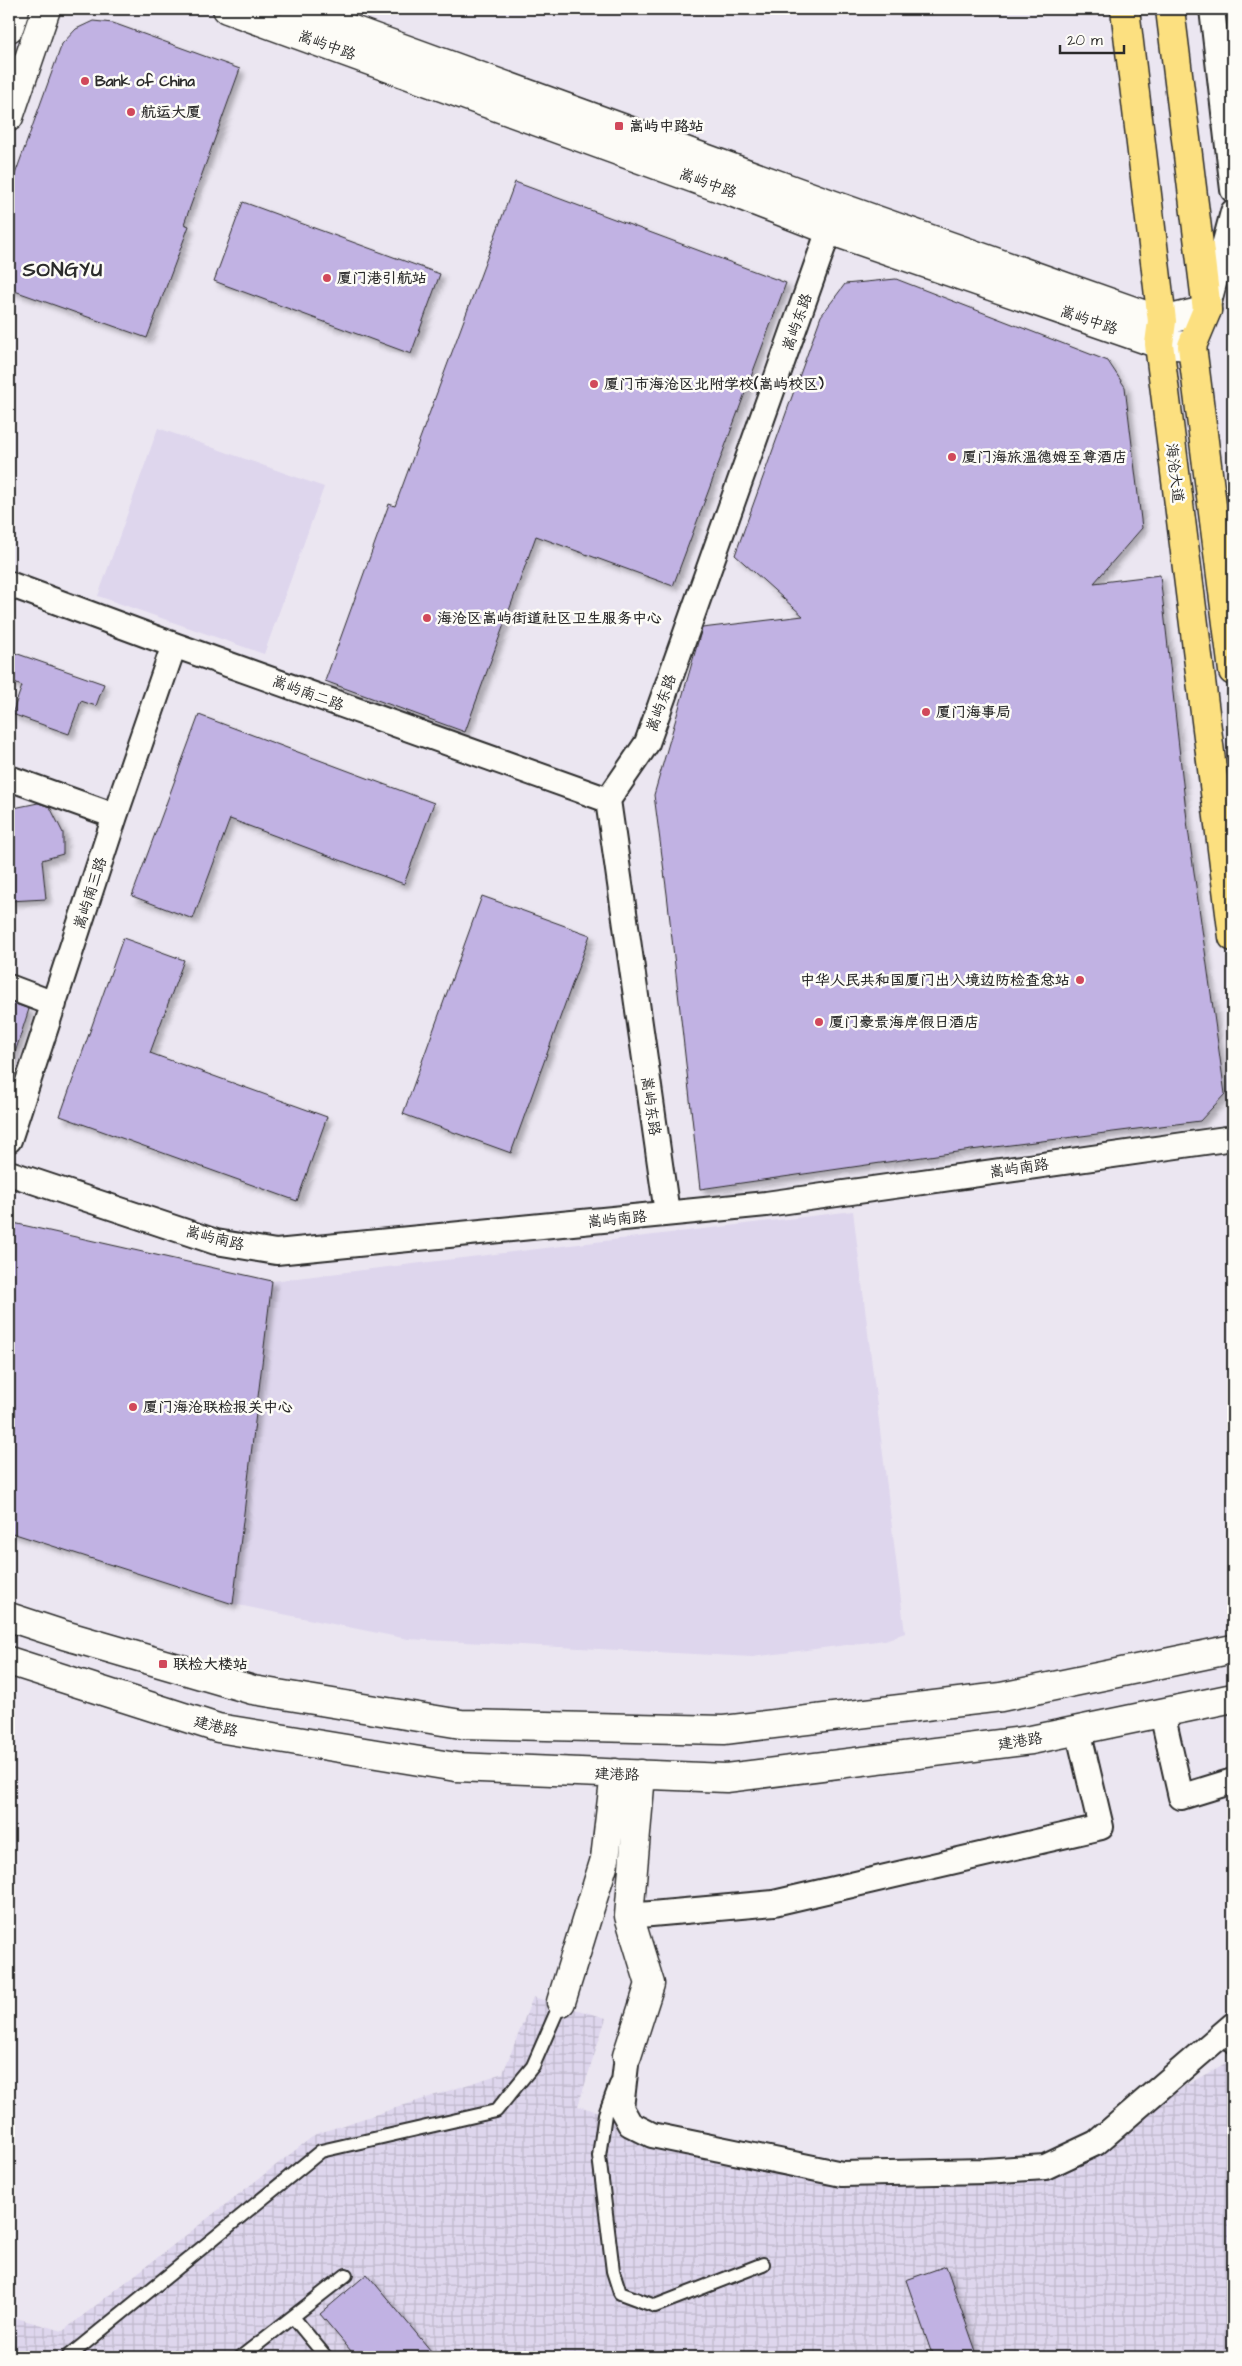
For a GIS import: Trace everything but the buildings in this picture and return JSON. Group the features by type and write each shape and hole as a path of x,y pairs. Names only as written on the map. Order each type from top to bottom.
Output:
{"main road":[{"path":"9,28 15,9"},
{"path":"9,117 46,9"},
{"name":"嵩屿中路","path":"226,9 734,193 830,217"},
{"name":"嵩屿中路","path":"294,9 830,217 1161,332 1192,346"},
{"name":"海沧大道","path":"1125,9 1161,332 1233,937"},
{"path":"1170,9 1207,310 1192,346 1233,670"},
{"path":"1161,332 1207,310"},
{"path":"9,1617 253,1690 470,1724 724,1730 1001,1697 1233,1649"},
{"name":"建港路","path":"9,1661 218,1728 456,1768 726,1778 1031,1740 1233,1698"},
{"path":"627,2056 650,1984 629,1916 628,1774"},
{"path":"561,2002 606,1859 628,1774"}],"street":[{"path":"1212,9 1233,190"},
{"path":"1207,310 1233,212"},
{"name":"嵩屿东路","path":"666,1214 608,800 647,743 830,217"},
{"name":"嵩屿南二路","path":"9,584 608,800"},
{"name":"嵩屿南三路","path":"9,1140 115,816 174,645"},
{"path":"9,778 115,816"},
{"path":"9,987 54,1004"},
{"name":"嵩屿南路","path":"9,1173 216,1242 276,1252 766,1204 1233,1138"},
{"path":"1162,1713 1181,1797 1233,1781"},
{"path":"629,1916 774,1903 1102,1827 1078,1730"},
{"path":"627,2056 621,2108 630,2124 652,2135 842,2174 985,2171 1045,2167 1096,2143 1230,2035"}],"lane":[{"path":"68,2357 321,2151 496,2111 533,2066 561,2002"},
{"path":"627,2056 605,2114 599,2156 613,2271 620,2294 654,2306 763,2264"},
{"path":"241,2357 346,2275"},
{"path":"293,2317 326,2357"}],"shaded area":[{"path":"158,428 324,487 264,654 98,596"},
{"path":"853,1211 905,1633 885,1640 752,1657 408,1639 233,1604 272,1281"},
{"path":"533,1997 606,2018 578,2106 651,2127 842,2168 1047,2163 1233,2059 1233,2357 9,2357 9,2316 63,2331 316,2134 503,2073"}],"green space":[{"path":"1225,9 1233,9 1233,68"}],"place":[{"name":"Bank of China","path":"85,81"},
{"name":"航运大厦","path":"131,112"},
{"name":"嵩屿中路站","path":"619,126"},
{"name":"厦门港引航站","path":"327,278"},
{"name":"厦门市海沧区北附学校(嵩屿校区)","path":"594,384"},
{"name":"厦门海旅温德姆至尊酒店","path":"952,457"},
{"name":"海沧区嵩屿街道社区卫生服务中心","path":"427,618"},
{"name":"厦门海事局","path":"926,712"},
{"name":"中华人民共和国厦门出入境边防检查总站","path":"1080,980"},
{"name":"厦门豪景海岸假日酒店","path":"819,1022"},
{"name":"厦门海沧联检报关中心","path":"133,1407"},
{"name":"联检大楼站","path":"163,1664"}],"district":[{"name":"SONGYU","path":"63,269"}]}
